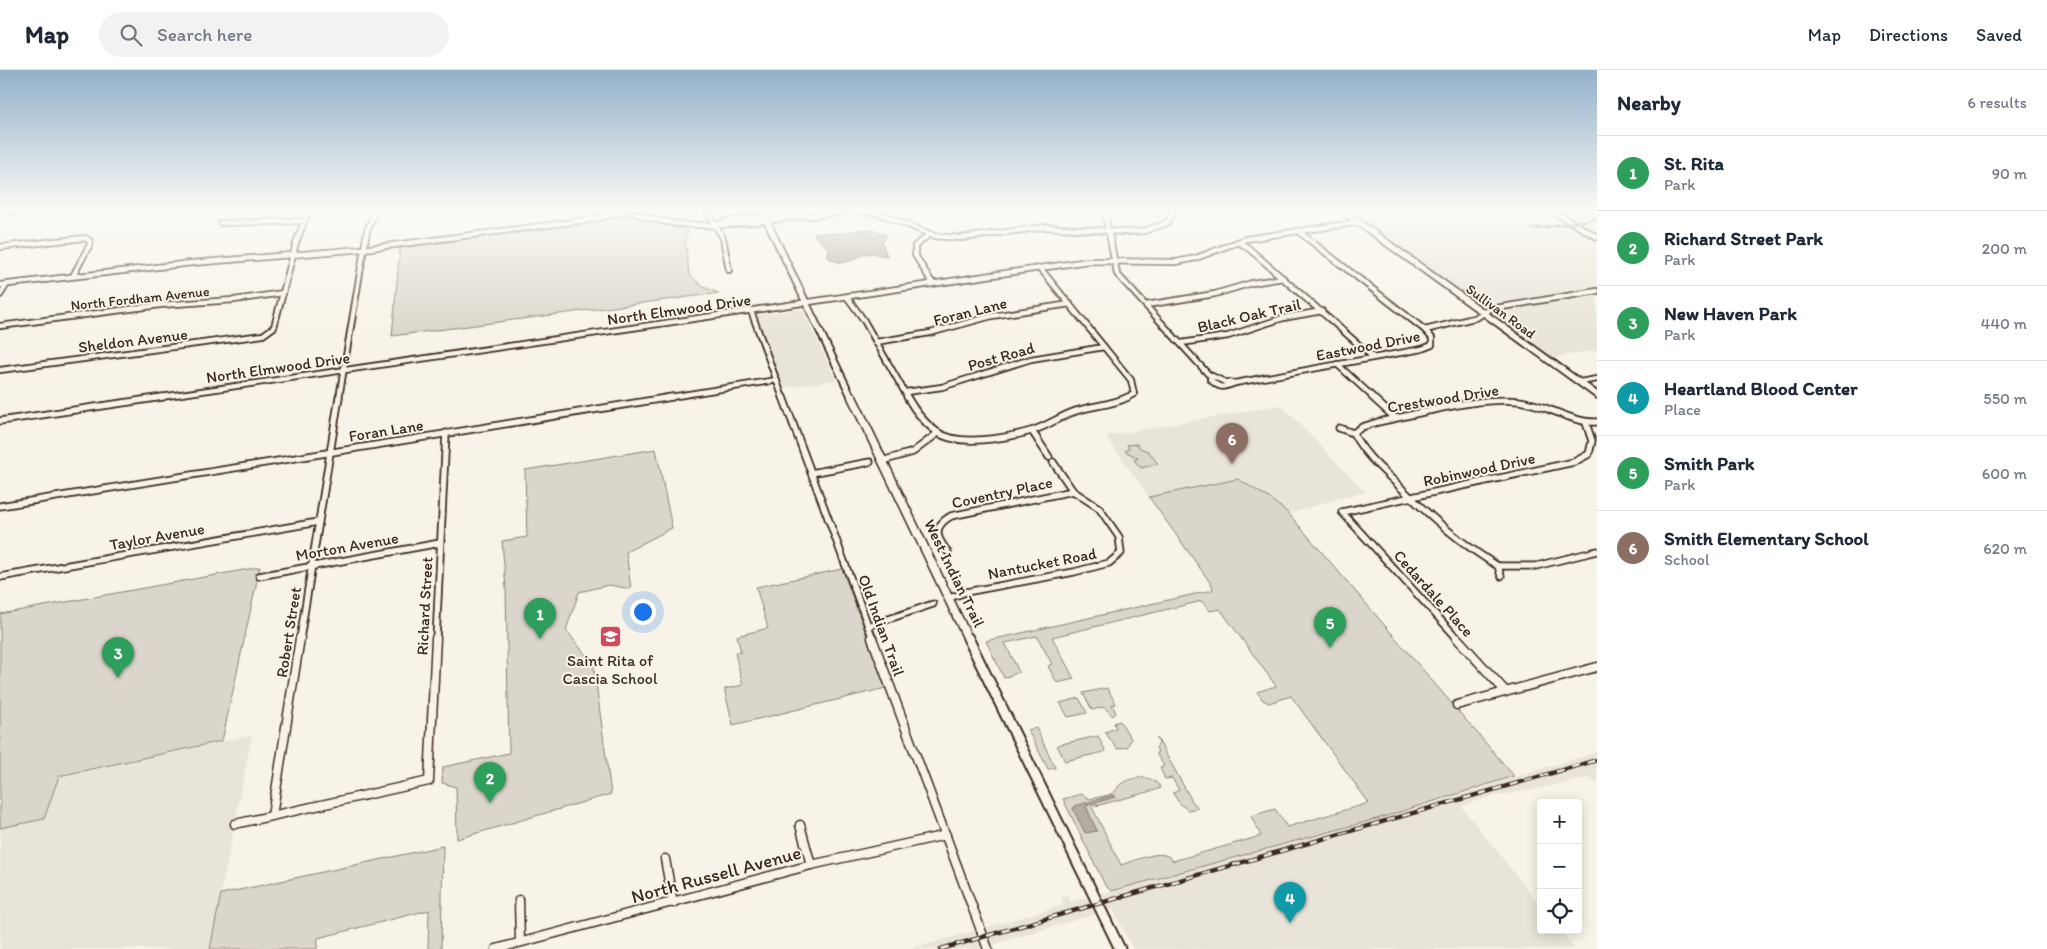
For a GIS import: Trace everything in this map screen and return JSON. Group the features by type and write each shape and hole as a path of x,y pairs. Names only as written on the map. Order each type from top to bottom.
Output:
{"main road":[{"name":"West Indian Trail","path":"781,252 1041,791 1120,949"}],"street":[{"path":"73,276 86,252"},
{"path":"283,293 295,252"},
{"path":"0,285 200,262 328,252"},
{"name":"Robert Street","path":"272,816 363,252"},
{"path":"728,252 729,270"},
{"path":"915,252 933,284"},
{"name":"Eastwood Drive","path":"1112,252 1117,274 1181,342 1211,376 1210,379 1217,387 1223,388 1235,383 1422,348 1432,345 1432,338 1425,330 1478,317 1490,309 1597,291"},
{"name":"North Elmwood Drive","path":"0,421 1088,260 1149,263 1176,262 1196,258 1212,252"},
{"path":"1251,252 1373,357"},
{"path":"1325,252 1425,330"},
{"name":"Sullivan Road","path":"1401,252 1597,394"},
{"path":"848,297 906,392 917,414 938,433 963,440 986,439 1032,431 1074,411 1121,401 1134,394 1131,380 1040,268"},
{"path":"1146,305 1215,294 1252,283 1283,278"},
{"path":"0,296 7,284"},
{"name":"North Fordham Avenue","path":"0,326 160,305 234,300 283,293"},
{"name":"Sheldon Avenue","path":"0,370 240,339 268,332 274,327 283,293"},
{"name":"Foran Lane","path":"876,342 930,334 992,316 1070,304"},
{"name":"Old Indian Trail","path":"751,311 988,949"},
{"name":"Black Oak Trail","path":"1181,342 1228,336 1283,318 1322,312"},
{"name":"Post Road","path":"906,392 942,387 1031,359 1104,347"},
{"path":"1337,364 1395,418"},
{"path":"1580,382 1597,379"},
{"name":"Foran Lane","path":"0,506 777,380"},
{"name":"Crestwood Drive","path":"1353,433 1362,426 1395,418 1505,399 1541,405 1586,423 1597,422"},
{"name":"Robinwood Drive","path":"1342,512 1574,462 1589,454 1592,441 1586,423"},
{"path":"1339,428 1353,433 1366,454 1410,497 1490,563 1512,568 1527,567 1597,551"},
{"path":"1032,431 1073,492"},
{"name":"Richard Street","path":"272,816 429,781 446,433"},
{"path":"882,461 903,457 920,450 938,433"},
{"path":"811,473 870,462"},
{"name":"Coventry Place","path":"948,552 940,543 937,534 938,526 944,519 951,516 1073,492"},
{"name":"Nantucket Road","path":"949,598 966,592 1074,572 1112,562 1122,552 1119,537 1099,508 1073,492"},
{"name":"Cedardale Place","path":"1342,512 1506,692"},
{"name":"Taylor Avenue","path":"0,577 318,522"},
{"name":"Morton Avenue","path":"259,576 440,543"},
{"path":"1498,566 1501,576"},
{"path":"868,626 933,604"},
{"path":"1457,705 1597,667"},
{"path":"235,824 272,816"},
{"path":"800,825 811,865"},
{"name":"North Russell Avenue","path":"496,949 811,865 946,835"},
{"path":"665,859 673,903"},
{"path":"519,900 520,942"}],"shaded area":[{"path":"400,252 687,252 689,274 703,287 719,293 392,336"},
{"path":"828,252 886,252 887,256 871,253 847,262 835,261 827,257"},
{"path":"1403,252 1597,252 1597,350 1552,358"},
{"path":"802,309 836,380 783,388 756,315"},
{"path":"1281,405 1365,492 1342,497 1289,514 1269,498 1238,479 1149,497 1106,436"},
{"path":"1137,444 1140,448 1148,451 1158,464 1141,468 1134,460 1138,458 1125,451 1129,448 1127,445"},
{"path":"656,449 672,528 626,552 631,589 609,585 579,592 566,630 593,661 611,794 457,839 456,787 442,783 443,767 509,753 506,589 502,541 527,537 525,470"},
{"path":"1238,479 1269,498 1289,514 1514,776 1380,818 1111,891 1105,885 1063,799 1081,794 1090,799 1108,795 1131,779 1147,778 1157,783 1160,787 1159,789 1092,807 1121,865 1156,855 1169,857 1173,861 1261,836 1251,816 1275,809 1287,827 1369,803 1291,696 1269,703 1263,700 1257,692 1276,686 1220,609 1210,611 1202,601 1052,637 1074,679 1057,683 1048,666 1052,664 1037,636 1005,643 1019,672 1004,678 986,641 1213,590 1212,585 1149,497"},
{"path":"260,567 222,741 59,776 44,819 0,828 0,614"},
{"path":"842,569 886,688 733,725 725,689 743,685 735,653 741,652 737,636 768,628 756,587"},
{"path":"1107,688 1116,704 1112,705 1116,713 1113,716 1104,707 1092,710 1083,693"},
{"path":"1079,698 1087,713 1068,717 1060,703"},
{"path":"1120,721 1131,739 1127,747 1117,749 1105,732 1116,728 1114,723"},
{"path":"1036,728 1055,768 1048,769 1028,730"},
{"path":"252,735 210,949 0,949 0,828 44,819 59,777"},
{"path":"1098,736 1105,750 1104,752 1065,761 1057,745"},
{"path":"1157,738 1192,801 1198,808 1188,810 1180,804 1173,793 1179,790 1172,778 1165,779 1160,768 1164,766 1156,753 1158,752 1156,748 1159,744"},
{"path":"1597,752 1597,784 1591,777 1527,791 1493,796 1461,806 1537,901 1537,934 1563,934 1575,949 1133,949 1113,909 978,949 910,949 1064,905 1061,897 1067,895 1071,902 1380,818"},
{"path":"1113,795 1115,797 1086,806 1097,831 1085,833 1073,809 1075,806"},
{"path":"443,846 441,949 428,949 429,910 318,938 317,949 210,949 221,894"}],"railway":[{"path":"941,949 1597,760"}],"place":[{"name":"Smith Elementary School","path":"1232,464"},
{"name":"Saint Rita of Cascia School","path":"610,636"},
{"name":"St. Rita","path":"540,639"},
{"name":"Smith Park","path":"1330,648"},
{"name":"New Haven Park","path":"118,678"},
{"name":"Richard Street Park","path":"490,803"},
{"name":"Heartland Blood Center","path":"1290,923"}]}
